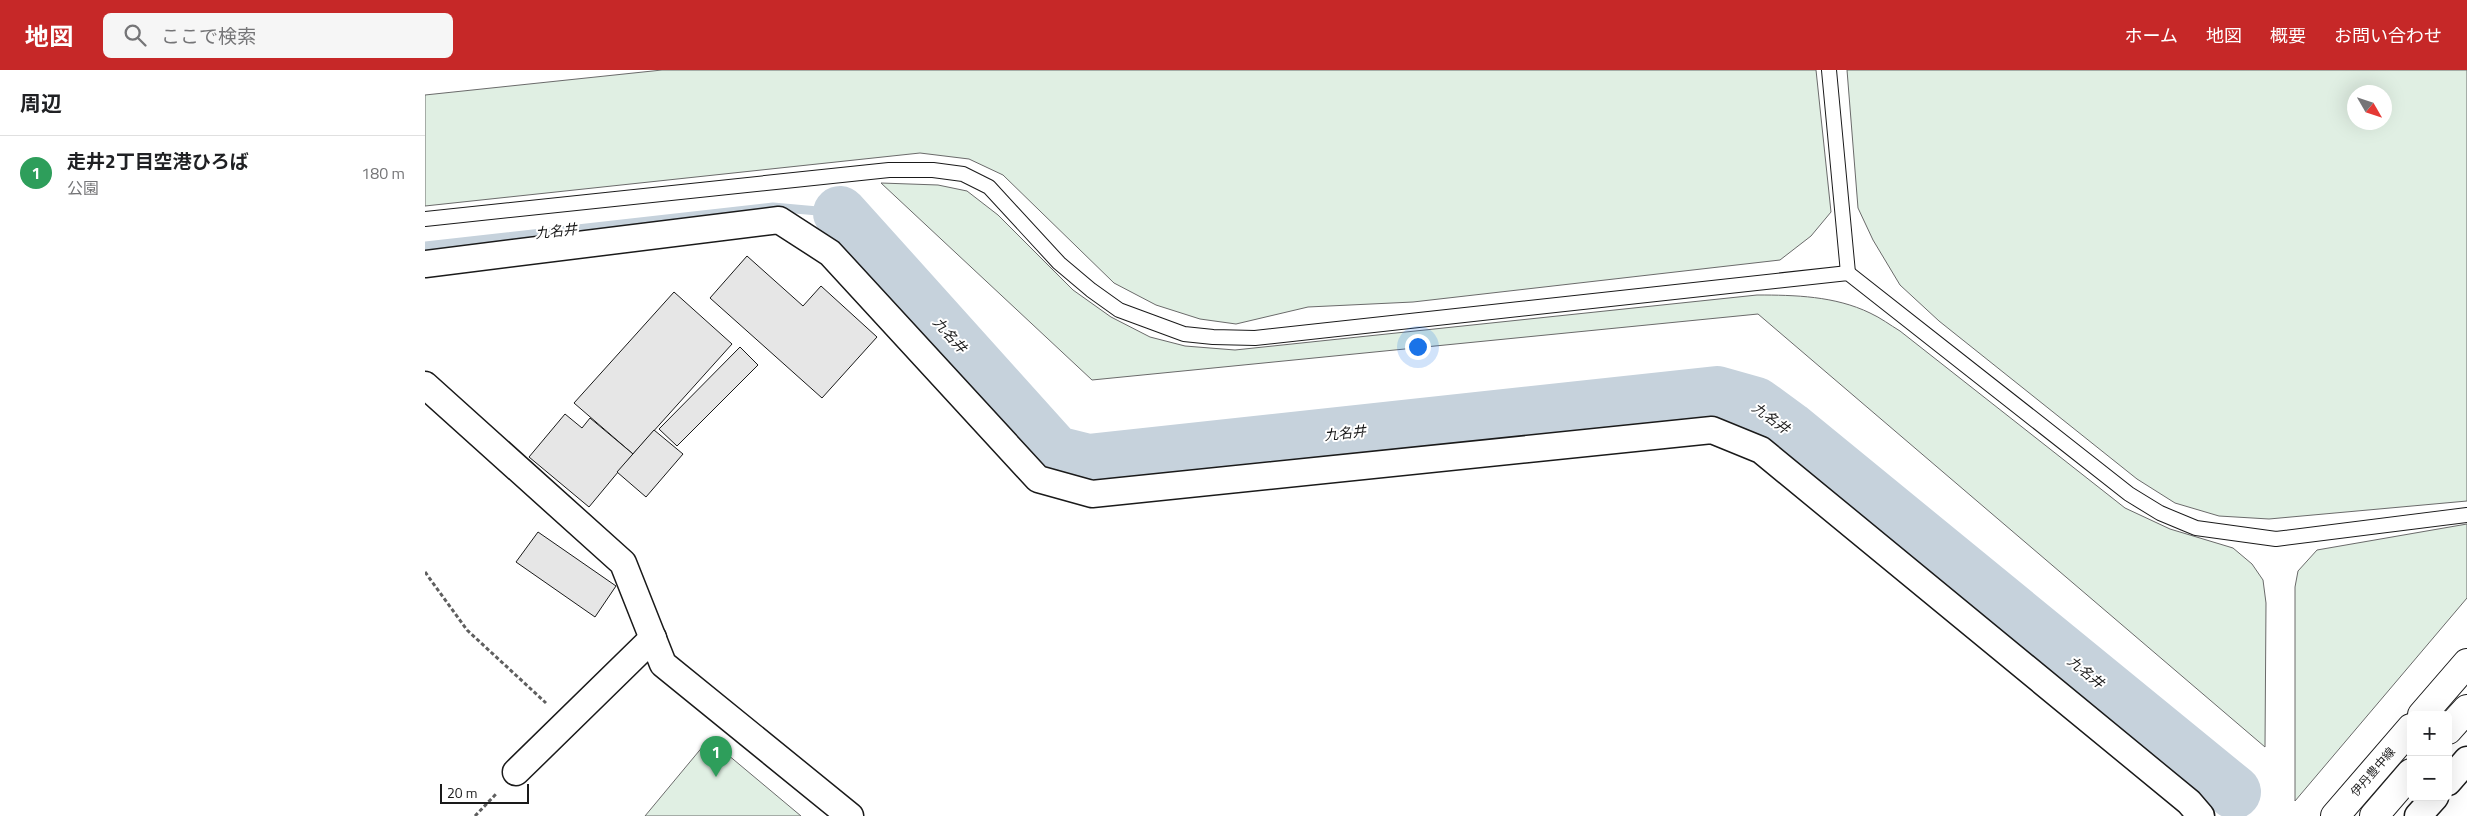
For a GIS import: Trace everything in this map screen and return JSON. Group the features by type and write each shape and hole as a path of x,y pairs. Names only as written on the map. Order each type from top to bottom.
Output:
{"main road":[{"path":"2425,711 2467,663"},
{"path":"2452,726 2467,709"},
{"name":"伊丹豊中線","path":"2335,816 2407,733"},
{"path":"2374,816 2407,778"}],"street":[{"path":"425,264 779,220 831,253 1038,479 1092,494 1713,430 1761,450 2189,802 2201,816"},
{"path":"425,385 623,563 663,664 849,816"},
{"path":"516,772 653,638"},
{"path":"2452,777 2467,760"},
{"path":"2418,816 2431,801"}],"lane":[{"path":"1829,70 1848,272"},
{"path":"425,219 889,170 940,171 963,174 989,187 1059,263 1091,290 1119,310 1184,334 1213,337 1255,338 1848,272 2129,494 2161,513 2187,524 2204,529 2276,539 2467,515"}],"path":[{"path":"425,572 467,630 567,722"}],"green space":[{"path":"662,70 1816,70 1831,212 1811,236 1780,260 1413,302 1308,307 1236,324 1200,319 1156,305 1114,283 1003,175 969,159 920,153 425,206 425,95"},
{"path":"1847,70 2467,70 2467,501 2269,519 2219,516 2175,503 2137,479 1939,321 1900,285 1873,240 1858,208"},
{"path":"881,183 938,185 967,191 998,215 1073,290 1111,317 1150,337 1185,346 1235,350 1757,295 1815,298 1857,307 1878,317 1900,331 2125,508 2170,529 2233,548 2252,564 2263,580 2266,603 2265,747 1758,314 1092,380"},
{"path":"2467,524 2467,598 2295,801 2295,587 2298,571 2317,550"},
{"path":"709,739 801,816 645,816"}],"building":[{"path":"747,256 803,306 821,286 877,337 822,398 710,298"},
{"path":"674,292 732,344 633,454 574,403"},
{"path":"740,347 758,365 677,446 659,429"},
{"path":"565,414 582,428 590,418 633,454 589,507 529,457"},
{"path":"654,430 683,454 646,497 617,472"},
{"path":"538,532 616,586 595,617 516,562"}],"waterway":[{"name":"九名井","path":"425,246 773,207 840,213"},
{"name":"九名井","path":"840,213 1056,453 1088,461 1717,393 1756,404 1789,428 2234,792"}],"place":[{"name":"走井2丁目空港ひろば","path":"716,777"}]}
